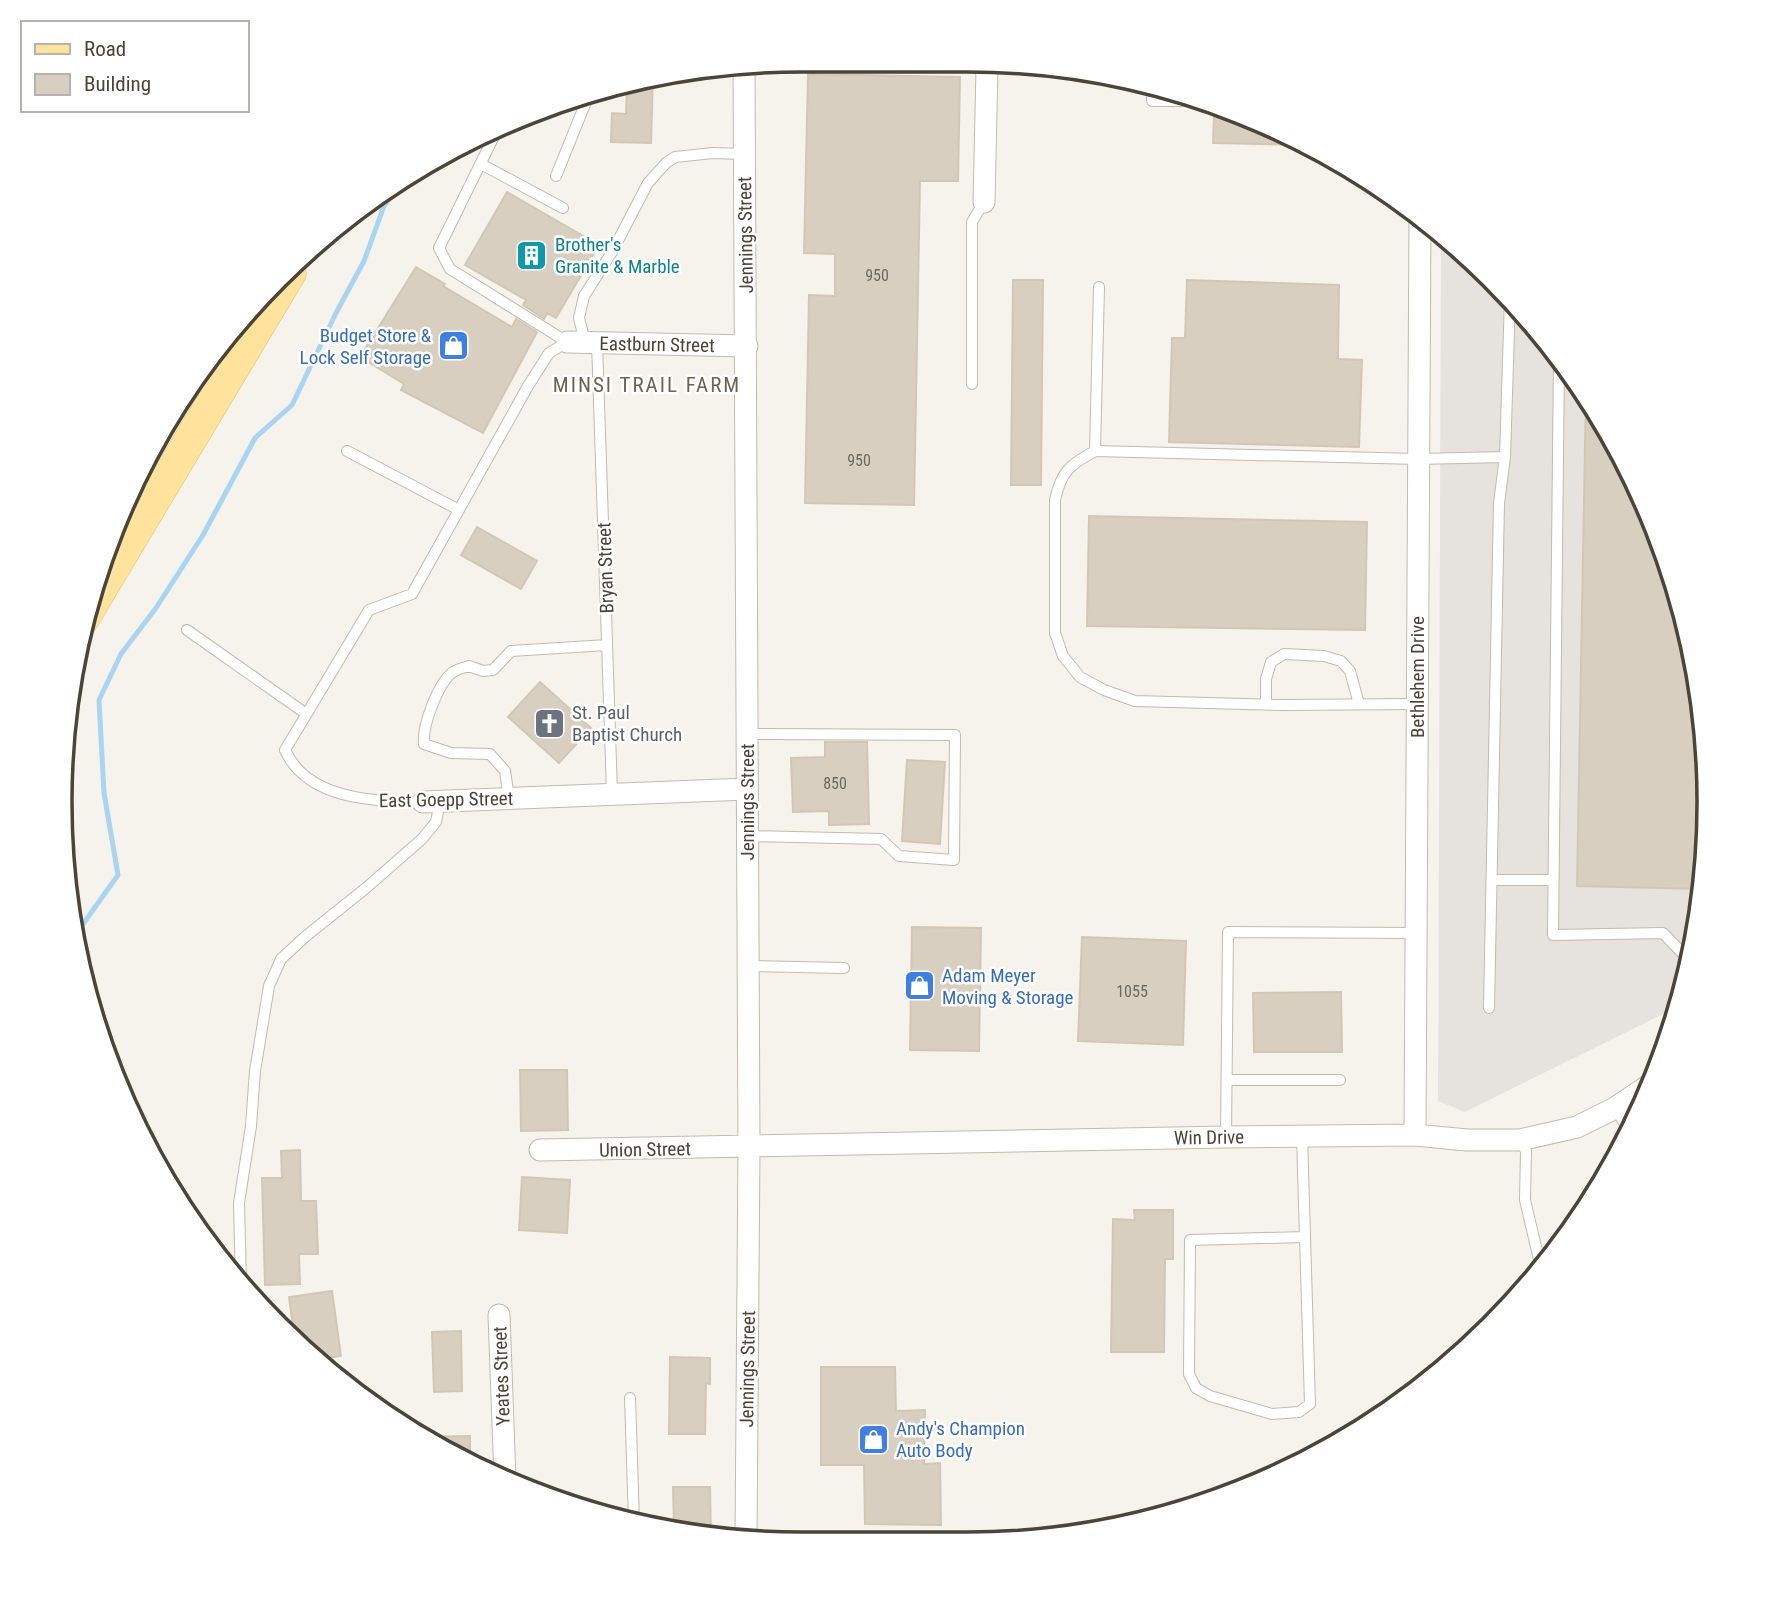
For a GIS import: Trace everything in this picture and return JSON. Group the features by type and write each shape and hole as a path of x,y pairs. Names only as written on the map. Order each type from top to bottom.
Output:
{"main road":[{"path":"121,540 140,500 271,302"}],"street":[{"path":"984,202 987,72"},
{"name":"Jennings Street","path":"744,74 749,1147 746,1530"},
{"name":"Bethlehem Drive","path":"1415,1135 1420,230"},
{"name":"Eastburn Street","path":"583,342 747,346"},
{"name":"East Goepp Street","path":"432,802 747,789"},
{"name":"Win Drive","path":"749,1147 1302,1136 1415,1135 1467,1140 1520,1140 1577,1127 1636,1094"},
{"name":"Union Street","path":"540,1150 749,1147"},
{"name":"Yeates Street","path":"499,1315 505,1469"}],"lane":[{"path":"1153,96 1153,101 1169,101"},
{"path":"556,176 584,106"},
{"path":"492,141 439,248 450,269 583,342"},
{"name":"Bryan Street","path":"612,793 607,645 579,318 584,296 612,252 648,183 666,163 675,157 743,153"},
{"path":"481,164 563,208"},
{"path":"972,384 972,222 984,202"},
{"path":"1095,451 1099,287"},
{"path":"1489,1008 1499,503 1505,457 1509,314"},
{"path":"347,451 459,510 549,353 583,342"},
{"path":"1559,375 1553,935 1663,933 1681,952"},
{"path":"1417,704 1135,701 1104,691 1080,677 1063,656 1055,633 1055,500 1059,481 1075,462 1095,451 1419,459 1505,457"},
{"name":"East Goepp Street","path":"432,802 371,801 322,788 289,761 285,750 369,610 412,594 459,510"},
{"path":"187,630 306,713"},
{"path":"509,798 505,771 490,754 452,753 424,744 423,732 435,699 452,672 470,666 494,670 511,651 607,645"},
{"path":"1266,704 1266,679 1271,662 1284,654 1324,656 1341,661 1350,671 1359,704"},
{"path":"746,734 955,735 954,860 899,856 881,839 747,836"},
{"path":"241,1268 239,1203 251,1126 255,1071 269,986 281,959 422,839 436,822 432,802"},
{"path":"1493,880 1553,880"},
{"path":"1226,1137 1228,932 1416,933"},
{"path":"748,966 844,968"},
{"path":"1227,1080 1340,1080"},
{"path":"1615,1108 1623,1122"},
{"path":"1302,1136 1310,1404 1298,1412 1272,1414 1210,1396 1196,1388 1189,1374 1190,1240 1304,1237"},
{"path":"1520,1140 1526,1151 1525,1200 1538,1256"},
{"path":"630,1398 634,1512"}],"shaded area":[{"path":"1441,247 1483,286 1546,357 1574,396 1622,479 1658,567 1683,660 1696,754 1697,802 1691,897 1683,944 1665,1013 1465,1112 1438,1101"}],"building":[{"path":"808,74 960,77 958,181 920,181 914,505 805,503 809,295 835,296 835,254 804,253"},
{"path":"653,88 651,143 611,142 612,113 626,114 627,94"},
{"path":"1214,116 1285,145 1213,143"},
{"name":"Brother's Granite & Marble","path":"507,192 599,245 556,318 547,313 544,319 523,305 526,300 465,265"},
{"path":"416,267 512,327 516,319 537,332 483,433 401,390 404,384 360,357"},
{"path":"1013,280 1043,280 1041,485 1011,485"},
{"path":"1187,280 1339,285 1338,359 1362,360 1359,447 1169,442 1172,338 1185,338"},
{"path":"1586,415 1622,479 1642,523 1672,613 1691,707 1697,802 1692,889 1577,886"},
{"path":"1089,516 1367,522 1365,630 1087,626"},
{"path":"477,527 537,561 521,589 461,555"},
{"name":"St. Paul Baptist Church","path":"540,682 591,728 559,763 508,717"},
{"path":"825,742 867,742 869,824 829,825 829,811 793,812 791,758 825,757"},
{"path":"907,760 945,762 940,844 902,841"},
{"path":"912,927 981,928 979,1051 910,1050"},
{"path":"1082,937 1186,941 1183,1045 1078,1041"},
{"path":"1341,992 1342,1052 1254,1052 1253,993"},
{"path":"520,1070 567,1070 568,1130 521,1131"},
{"path":"300,1150 301,1201 316,1201 318,1254 299,1254 300,1284 265,1285 262,1178 282,1178 281,1151"},
{"path":"522,1177 570,1180 567,1233 519,1230"},
{"path":"1134,1210 1173,1210 1173,1259 1165,1259 1164,1352 1111,1352 1113,1219 1135,1220"},
{"path":"332,1291 341,1356 329,1358 293,1324 289,1297"},
{"path":"461,1331 462,1391 434,1392 432,1332"},
{"path":"670,1357 710,1358 710,1384 706,1383 705,1434 669,1434"},
{"name":"Andy's Champion Auto Body","path":"821,1367 895,1367 896,1411 925,1410 924,1464 940,1463 941,1525 865,1524 864,1465 821,1465"},
{"path":"470,1436 470,1452 442,1437"},
{"path":"673,1487 710,1487 711,1526 674,1520"}],"waterway":[{"path":"83,924 118,875 104,793 99,700 121,654 156,608 203,535 255,438 292,405 364,261 388,201"}],"place":[{"name":"Brother's Granite & Marble","path":"532,255"},
{"name":"Budget Store & Lock Self Storage","path":"454,346"},
{"name":"St. Paul Baptist Church","path":"549,723"},
{"name":"Adam Meyer Moving & Storage","path":"919,986"},
{"name":"Andy's Champion Auto Body","path":"873,1439"}],"district":[{"name":"MINSI TRAIL FARM","path":"647,385"}]}
